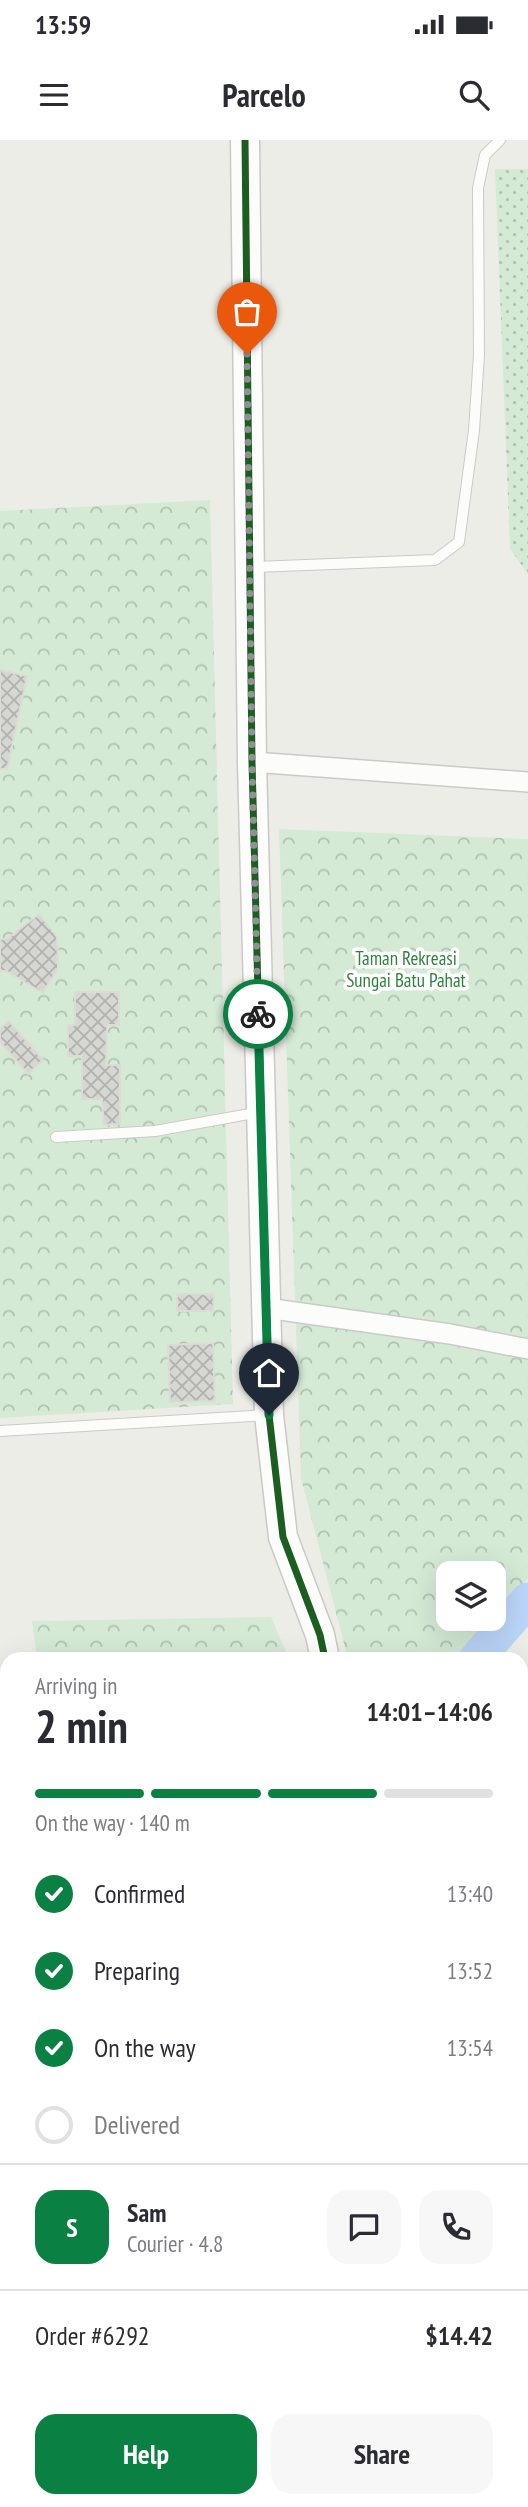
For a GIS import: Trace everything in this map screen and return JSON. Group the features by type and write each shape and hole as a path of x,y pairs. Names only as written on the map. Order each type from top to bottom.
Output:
{"street":[{"path":"245,140 252,762 269,1415 284,1537 320,1635 324,1652"},
{"path":"252,762 528,782"},
{"path":"266,1308 450,1334 528,1349"}],"lane":[{"path":"250,567 435,560 459,542 474,430 479,355 478,188 485,155 500,140"},
{"path":"56,1137 155,1131 261,1112"},
{"path":"0,1431 269,1415"}],"green space":[{"path":"495,169 528,169 528,574 510,549"},
{"path":"210,500 233,1404 0,1418 0,511"},
{"name":"Taman Rekreasi Sungai Batu Pahat","path":"279,829 528,839 528,1578 506,1603 506,1561 436,1561 436,1631 481,1631 462,1652 346,1652 301,1478"},
{"path":"271,1617 286,1652 36,1652 32,1621"}],"building":[{"path":"0,670 27,676 7,769 0,769"},
{"path":"39,914 57,937 58,968 43,993 6,971 0,971 0,939 7,939"},
{"path":"75,992 119,992 119,1025 107,1025 106,1065 120,1065 120,1124 104,1125 102,1099 82,1099 82,1056 68,1056 68,1025 75,1025"},
{"path":"9,1021 43,1060 28,1074 0,1042 0,1029"},
{"path":"177,1294 214,1294 213,1311 177,1311"},
{"path":"213,1343 215,1401 170,1402 168,1345"}],"waterway":[{"path":"482,1652 528,1600"}],"cycle path":[{"path":"245,140 252,762 269,1415 283,1537 320,1635 324,1652"}],"way so far":[{"path":"247,354 258,1014"}],"route":[{"path":"258,1014 269,1415"}]}
